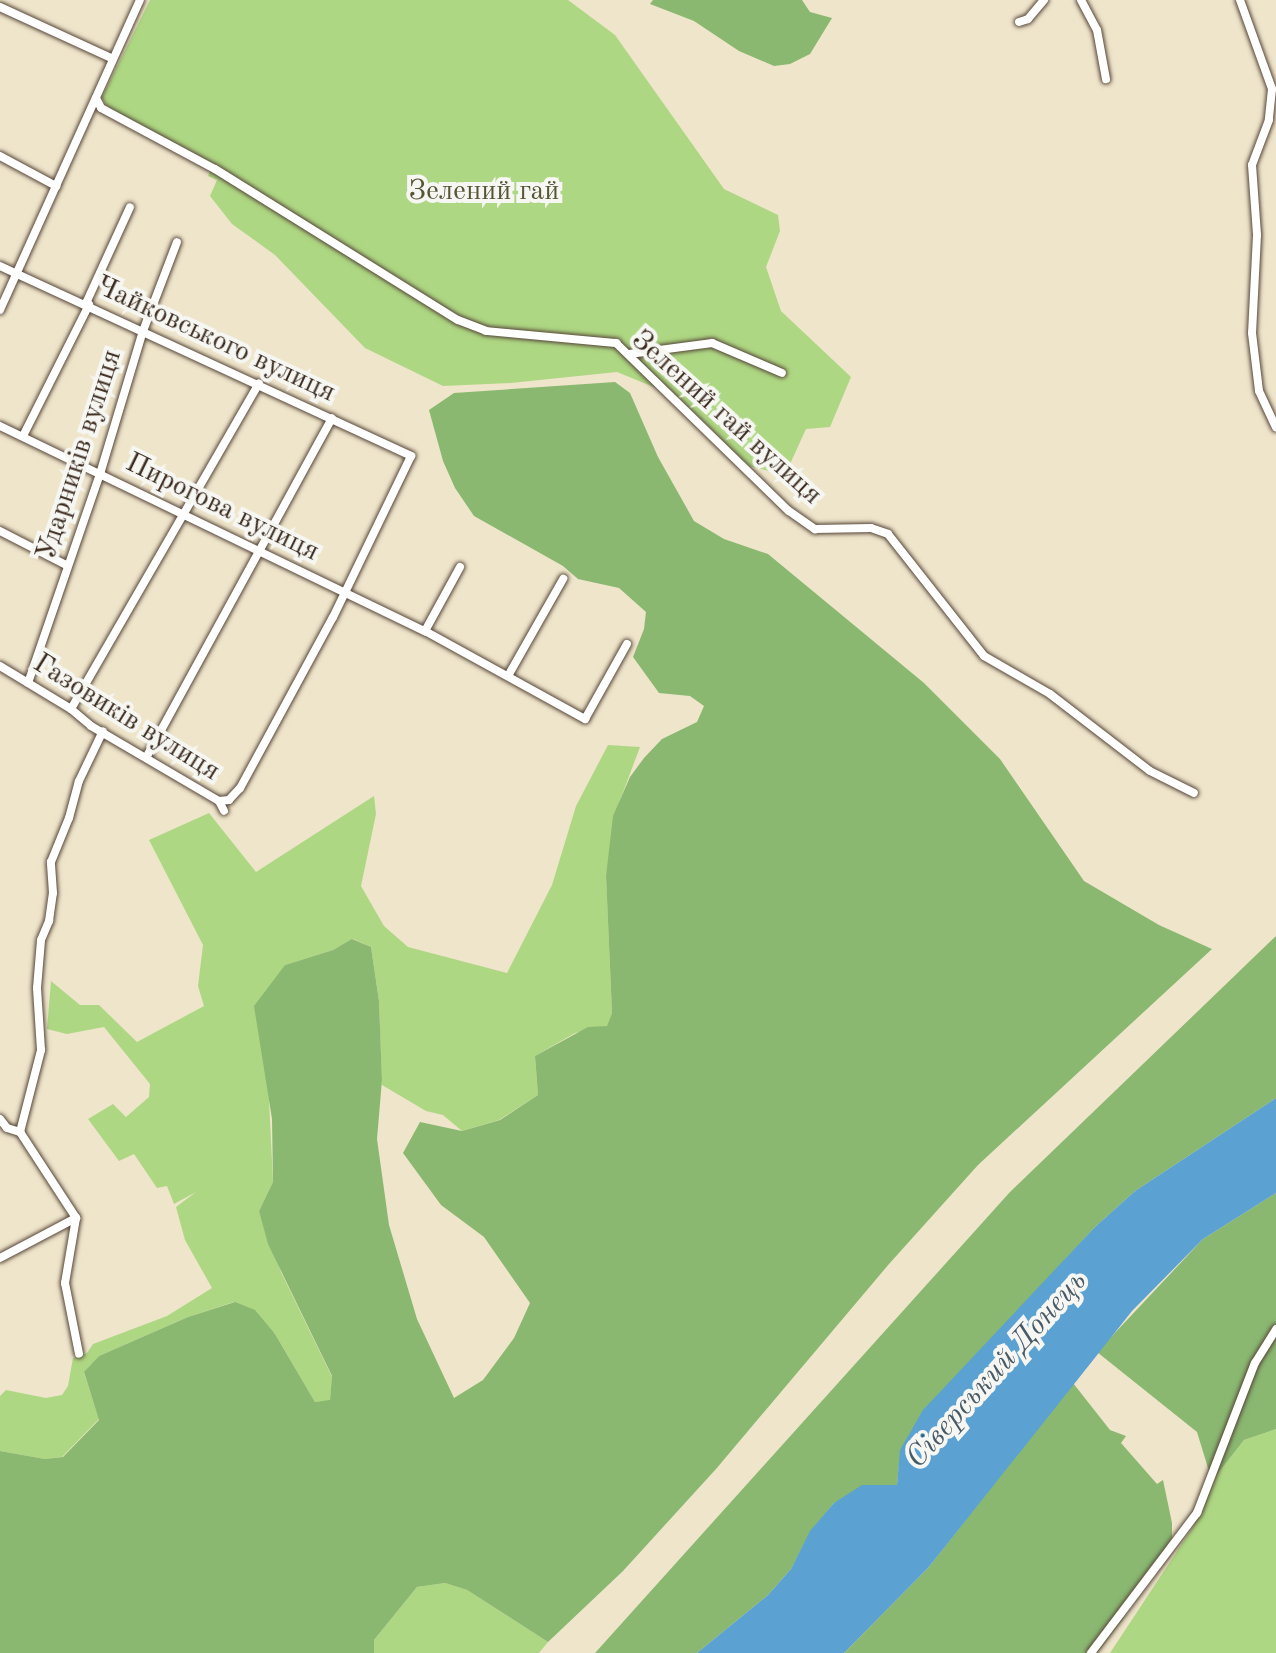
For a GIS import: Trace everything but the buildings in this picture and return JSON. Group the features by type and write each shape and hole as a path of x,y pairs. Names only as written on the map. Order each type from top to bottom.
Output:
{"street":[{"path":"0,310 111,58 140,0"},
{"path":"1019,22 1028,19 1044,0"},
{"path":"1081,0 1097,30 1106,79"},
{"path":"1240,0 1272,89 1269,120 1252,165 1257,235 1252,333 1259,391 1276,427"},
{"path":"0,7 111,58"},
{"name":"Зелений гай вулиця","path":"96,98 101,108 215,169 458,320 486,331 616,343 789,511 815,529 871,528 888,534 984,656 1050,694 1150,771 1194,793"},
{"path":"0,156 56,186"},
{"path":"23,436 89,305 87,301 130,207"},
{"name":"Ударників вулиця","path":"28,683 100,474 143,331 177,242"},
{"name":"Чайковського вулиця","path":"0,266 259,383 411,456 346,592"},
{"path":"629,354 712,343 782,373"},
{"path":"71,709 259,383"},
{"path":"147,756 332,418"},
{"name":"Пирогова вулиця","path":"0,426 425,631 585,719 627,644"},
{"path":"0,531 68,566"},
{"path":"425,631 460,567"},
{"path":"508,676 563,579"},
{"path":"219,801 229,800 240,788 346,592"},
{"name":"Газовиків вулиця","path":"0,666 219,801 224,811"},
{"path":"20,1132 41,1050 37,988 41,940 49,921 53,893 51,862 69,818 79,781 103,731"},
{"path":"0,1119 7,1128 20,1132 76,1218 65,1283 79,1354"},
{"path":"0,1258 76,1218"},
{"path":"1091,1653 1197,1513 1255,1363 1276,1329"}],"green space":[{"name":"Зелений гай","path":"150,0 568,0 615,35 724,189 778,215 780,231 766,267 781,311 851,377 830,427 806,429 785,475 749,466 678,397 617,372 511,383 443,386 365,348 275,255 232,224 210,196 217,180 208,176 213,164 111,111 105,103 102,97"},
{"path":"653,0 802,0 810,12 832,18 810,54 790,64 774,66 739,51 694,21 650,4"},
{"path":"615,382 630,393 658,457 694,521 724,539 768,554 924,683 1000,759 1084,881 1159,925 1212,949 978,1165 889,1264 716,1469 623,1571 548,1642 467,1590 445,1583 417,1587 374,1640 374,1653 0,1653 0,1451 45,1459 63,1457 99,1420 84,1372 99,1356 188,1317 235,1302 255,1310 275,1334 315,1402 330,1400 332,1376 268,1244 259,1211 273,1182 272,1119 254,1006 285,965 333,950 352,939 371,947 379,1001 382,1080 377,1139 389,1225 417,1319 454,1398 483,1380 514,1338 530,1303 484,1237 441,1205 403,1153 420,1122 462,1131 500,1120 538,1095 535,1056 588,1027 607,1026 612,1013 606,876 613,816 630,777 644,758 662,739 697,722 704,706 690,696 659,693 633,657 644,629 646,612 619,588 578,579 563,566 474,516 455,488 443,461 429,410 454,393"},
{"path":"608,745 640,747 619,803 606,876 612,1013 607,1027 575,1033 535,1056 538,1095 499,1120 462,1131 443,1115 426,1111 382,1085 379,1001 371,947 353,939 333,950 285,965 268,1079 273,1182 259,1211 281,1272 332,1377 330,1401 315,1402 275,1334 234,1302 188,1317 99,1356 84,1373 99,1419 62,1457 45,1459 0,1451 0,1396 6,1390 46,1398 62,1395 68,1386 73,1358 87,1353 93,1344 167,1316 212,1288 185,1240 176,1207 196,1192 174,1204 167,1186 157,1188 134,1154 119,1161 88,1119 113,1104 126,1117 149,1097 150,1084 104,1027 67,1034 47,1029 51,981 80,1005 99,1005 137,1042 204,1006 198,986 203,945 149,840 209,813 256,872 374,796 376,814 361,886 384,926 408,947 507,973 552,885 576,806"},
{"path":"1276,936 1276,1098 1135,1191 1095,1227 993,1338 899,1465 897,1485 834,1503 811,1531 791,1569 768,1595 697,1653 595,1653 1010,1192"},
{"path":"1276,1193 1276,1429 1244,1440 1212,1481 1197,1432 1097,1352 1203,1239"},
{"path":"1073,1383 1110,1430 1126,1436 1121,1443 1157,1484 1163,1480 1172,1523 1172,1538 1122,1620 1097,1653 844,1653 928,1568"},
{"path":"1276,1429 1276,1653 1110,1653 1193,1527 1212,1481 1244,1440"},
{"path":"445,1583 467,1590 548,1642 539,1653 374,1653 374,1640 417,1587"}],"water":[{"name":"Сіверський Донець","path":"1276,1098 1276,1193 1203,1239 1132,1311 928,1568 844,1653 697,1653 768,1595 791,1569 810,1531 834,1503 862,1485 897,1485 900,1450 923,1410 1095,1227 1135,1191"}]}
